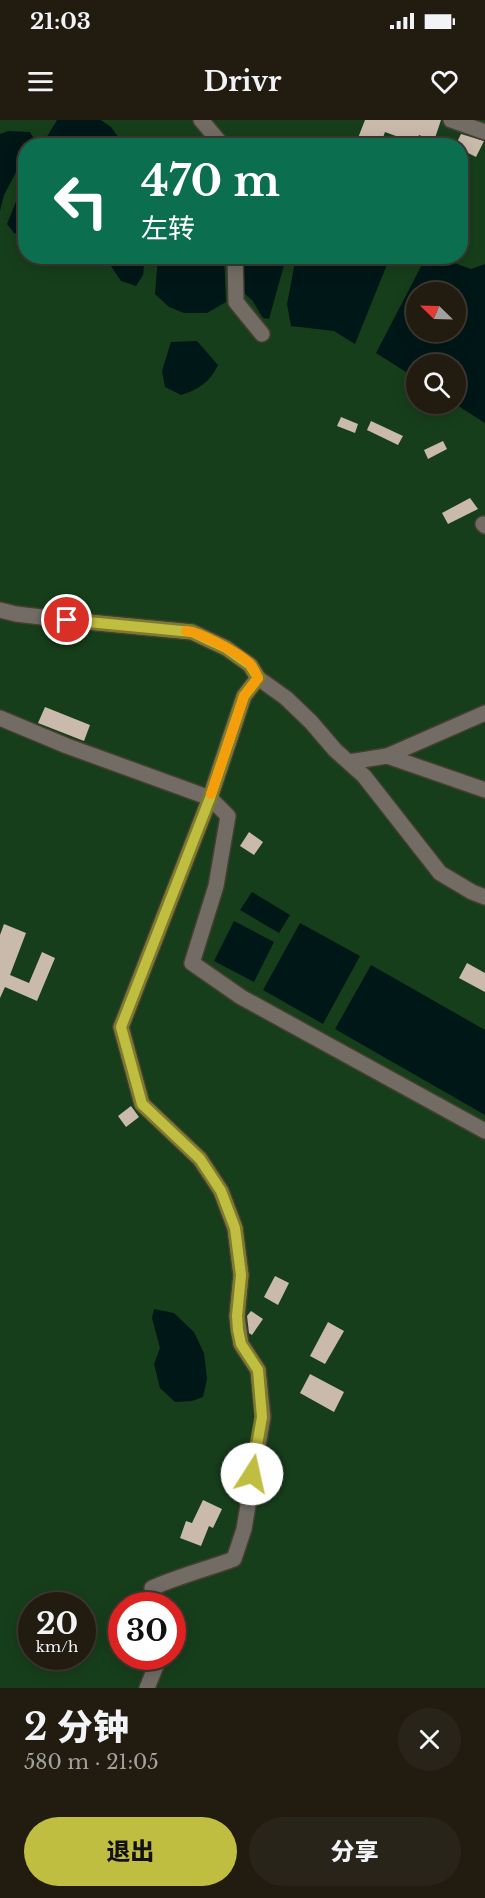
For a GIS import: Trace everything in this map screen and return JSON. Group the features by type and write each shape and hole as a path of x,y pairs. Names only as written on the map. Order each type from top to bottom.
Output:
{"street":[{"path":"201,120 217,138"},
{"path":"450,120 485,132"},
{"path":"235,264 236,302 262,334"},
{"path":"0,610 67,620 192,632 226,648 250,665 258,678 286,698 335,750 364,776 440,873 485,897"},
{"path":"153,1592 152,1588 173,1578 234,1559 244,1529 262,1417 258,1370 241,1344 237,1316 241,1275 235,1228 221,1191 200,1159 142,1104 121,1027 210,798 244,696 258,678"},
{"path":"349,762 387,756 485,713"},
{"path":"0,718 67,746 210,798 228,816 216,886 192,963 241,997 485,1131"},
{"path":"387,756 485,790"},
{"path":"147,1688 154,1670"}],"green space":[{"path":"0,120 485,120 485,1688 0,1688"}],"shaded area":[{"path":"57,120 101,120 111,127 119,138 46,138"},
{"path":"8,131 30,132 33,138 18,138 18,168 4,195 0,211 0,134"},
{"path":"18,196 18,234 14,233 7,224"},
{"path":"110,264 144,264 143,275 136,286 121,281"},
{"path":"157,264 224,264 226,302 207,313 184,313 169,307 155,294"},
{"path":"242,264 284,264 269,319 263,318 252,300 244,293"},
{"path":"295,264 387,264 355,344 334,331 291,326 287,304"},
{"path":"422,264 457,264 471,269 485,264 485,423 466,411 466,354 406,354 406,372 376,353 406,295 406,342 466,342 466,282 413,282"},
{"path":"197,341 218,365 203,384 181,395 165,387 162,371 171,342"},
{"path":"252,892 290,915 279,933 240,910"},
{"path":"234,921 274,942 254,982 214,961"},
{"path":"300,923 360,956 323,1024 263,990"},
{"path":"371,965 485,1030 485,1115 335,1029"},
{"path":"154,1309 174,1313 194,1332 204,1353 207,1379 203,1397 192,1401 175,1402 160,1388 154,1364 160,1348 152,1318"}],"building":[{"path":"365,120 441,120 435,138 419,135 418,138 401,138 385,132 383,138 358,138"},
{"path":"461,134 484,141 476,157 468,153 468,138 459,138"},
{"path":"341,417 358,424 355,433 337,426"},
{"path":"371,421 403,436 398,445 367,430"},
{"path":"443,441 447,449 428,459 424,450"},
{"path":"470,498 478,509 448,524 442,513"},
{"path":"45,707 90,725 84,741 38,723"},
{"path":"249,832 263,842 254,855 240,846"},
{"path":"4,924 26,933 10,975 29,983 42,952 55,958 37,1001 5,987 0,998 0,935"},
{"path":"467,963 485,973 485,992 459,978"},
{"path":"131,1106 139,1117 126,1127 118,1116"},
{"path":"275,1276 289,1283 278,1305 264,1297"},
{"path":"251,1311 263,1319 252,1335 249,1333 247,1316"},
{"path":"328,1322 344,1331 325,1364 310,1356"},
{"path":"310,1374 344,1392 334,1412 300,1393"},
{"path":"203,1500 222,1509 213,1528 209,1526 201,1546 180,1538 186,1521 192,1523"}],"slow traffic":[{"path":"186,631 226,648 250,665 258,678 244,696 211,794"}],"route":[{"path":"67,620 192,632 226,648 250,665 258,678 244,696 210,798 121,1027 142,1104 200,1159 221,1191 235,1228 241,1275 238,1330 241,1344 258,1370 262,1417 252,1474"}]}
